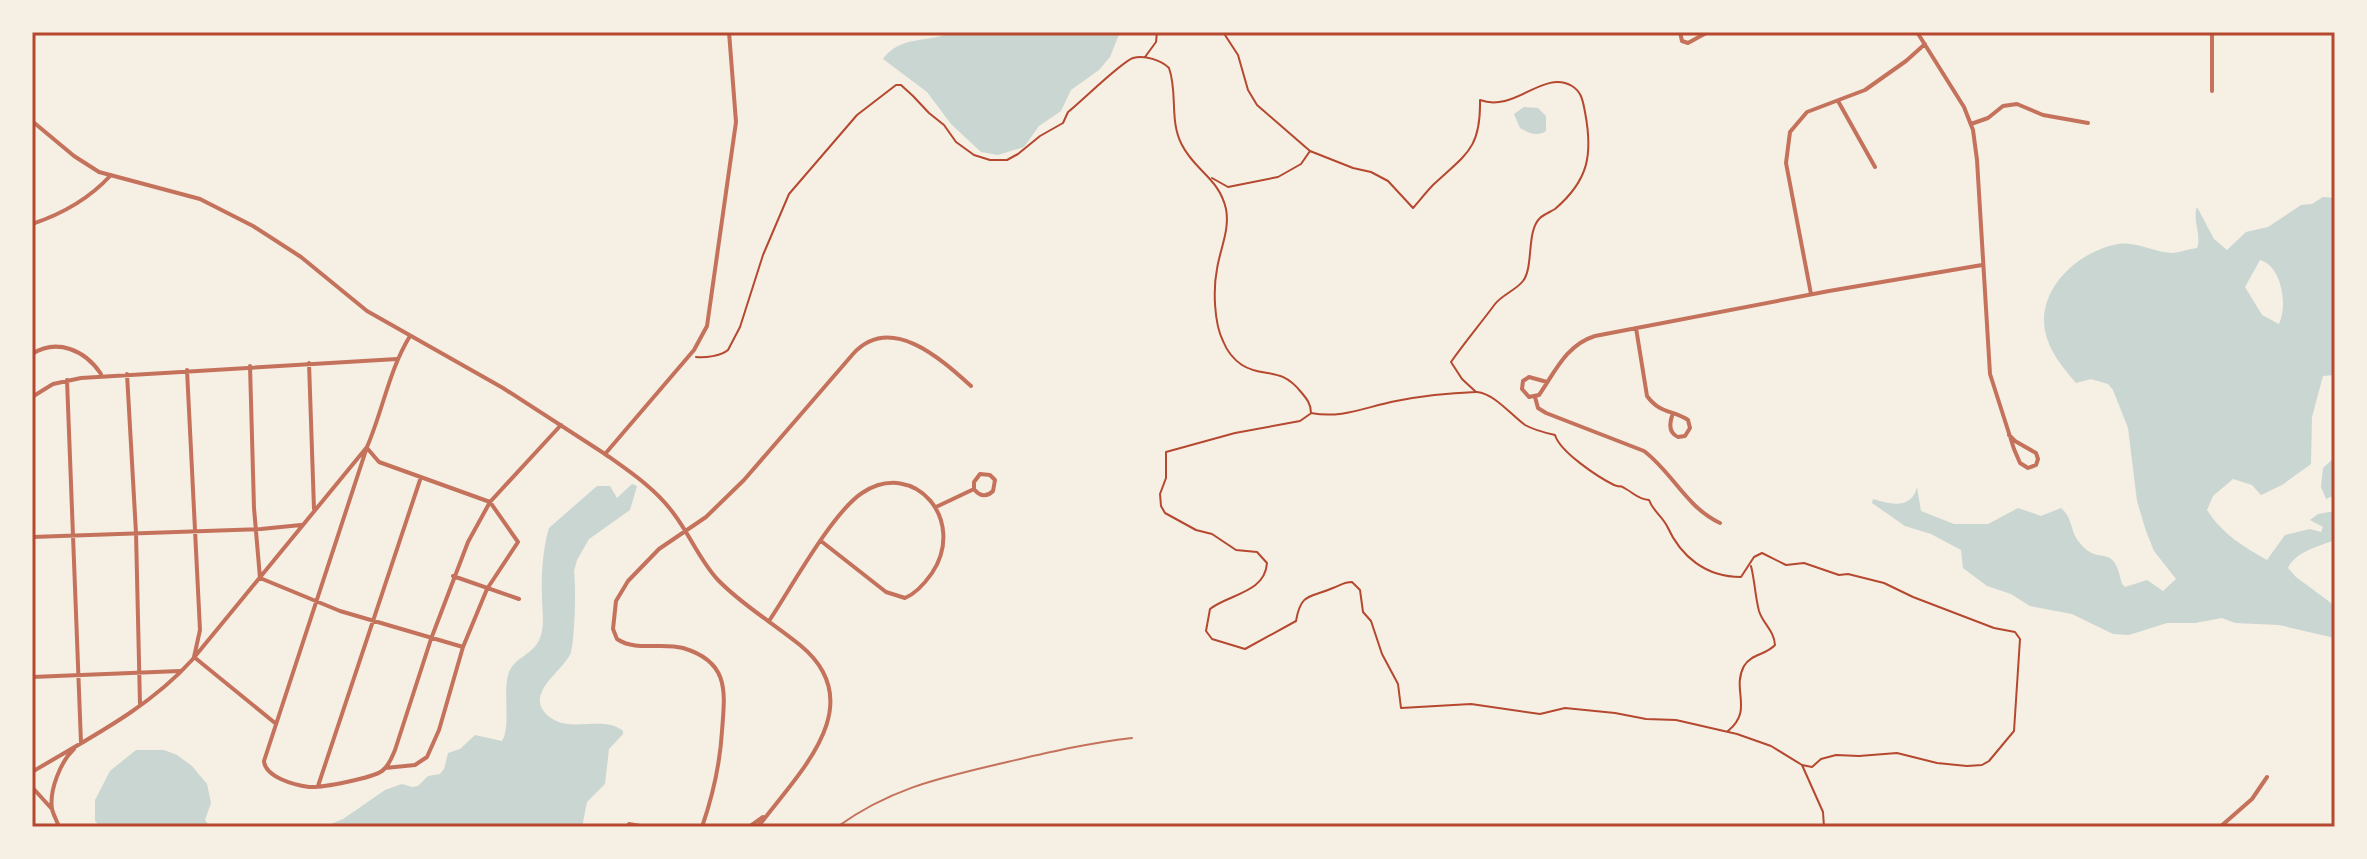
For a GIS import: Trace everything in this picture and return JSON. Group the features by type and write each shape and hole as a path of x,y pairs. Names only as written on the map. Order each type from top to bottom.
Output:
{"street":[{"path":"605,454 702,339 708,322 734,139 736,108 729,32"},
{"path":"1680,32 1682,41 1691,43 1708,32"},
{"path":"1917,32 1961,101 1971,124 1977,160 1989,370 2009,435 2022,465 2028,468 2036,465 2036,453 2009,435"},
{"path":"2212,32 2212,91"},
{"path":"1811,294 1786,163 1792,128 1807,112 1869,87 1909,60 1925,44"},
{"path":"1838,101 1875,167"},
{"path":"1971,124 1988,118 2003,106 2017,104 2043,115 2088,123"},
{"path":"32,121 79,160 110,176 200,199 233,214 301,257 363,309 483,376 561,425 605,454 663,500 716,578 816,660 830,687 823,737 799,777 758,827"},
{"path":"32,224 58,215 83,200 110,176"},
{"path":"1535,397 1567,354 1580,343 1604,334 1982,265"},
{"path":"1636,328 1648,398 1669,414 1688,420 1690,431 1685,436 1678,437 1672,433 1672,416"},
{"path":"367,447 379,462 490,502 518,542 487,589 463,647 439,730 427,757 415,765 385,768 375,774 307,786 269,773 264,767 275,723 367,447 397,359 410,336"},
{"path":"702,827 721,756 726,699 722,679 707,660 688,649 624,643 617,639 613,629 618,596 631,577 655,553 709,515 761,462 853,354 868,341 888,336 904,339 971,386"},
{"path":"32,354 50,345 67,348 93,364 102,376"},
{"path":"32,397 49,386 67,380 102,376 397,359"},
{"path":"309,363 314,511"},
{"path":"250,366 255,529 260,578"},
{"path":"187,370 200,630 194,657"},
{"path":"127,374 136,533 140,705"},
{"path":"1535,397 1524,394 1523,381 1534,377 1547,382"},
{"path":"67,380 81,743"},
{"path":"1535,397 1538,408 1546,413 1644,451 1655,459 1703,516 1720,523"},
{"path":"385,768 395,750 453,576 490,502 561,425"},
{"path":"32,772 140,705 182,671 367,447"},
{"path":"980,474 987,474 995,480 993,491 987,495 974,489 974,482 980,474"},
{"path":"318,786 421,477"},
{"path":"769,621 821,541 856,498 875,486 911,487 923,494 936,507 944,535 942,556 920,587 905,598 886,592 821,541"},
{"path":"936,507 974,489"},
{"path":"32,537 303,525"},
{"path":"453,576 519,599"},
{"path":"260,578 317,602 463,647"},
{"path":"194,657 275,723"},
{"path":"32,677 182,671"},
{"path":"52,810 60,770 69,753 81,743"},
{"path":"2220,827 2252,799 2267,777"},
{"path":"32,787 52,810 59,827"},
{"path":"749,827 769,813"},
{"path":"627,827 629,824 646,827"}],"lane":[{"path":"837,827 862,809 921,782 1083,745 1132,738"}],"path":[{"path":"1144,57 1156,42 1157,32"},
{"path":"1223,32 1238,55 1248,90 1257,105 1310,151 1379,176 1393,185 1413,208 1433,185 1464,158 1481,123 1480,100 1501,104 1525,92 1557,83 1574,87 1581,95 1591,141 1584,173 1570,194 1537,222 1525,280 1495,304 1451,362 1462,379 1476,392"},
{"path":"686,359 710,357 728,350 740,327 763,255 789,194 857,115 896,85 901,85 944,125 956,142 974,155 990,160 1007,160 1063,123 1068,112 1127,61 1144,57 1169,68 1177,133 1190,159 1218,187 1226,211 1224,244 1215,276 1222,341 1243,366 1286,377 1307,400 1311,413"},
{"path":"1210,178 1228,187 1278,177 1301,164 1310,151"},
{"path":"1476,392 1484,393 1524,424 1555,435 1557,443 1586,468 1638,498 1649,500 1677,546 1699,568 1738,578 1751,565 1754,557 1762,553 1786,565 1804,563 1839,575 1848,574 1884,583 1931,604 2015,632 2020,639 2014,731 1989,761 1971,766 1937,763 1897,753 1836,755 1821,759 1812,767 1802,765 1771,746 1728,731 1676,720 1577,709 1540,714 1471,704 1401,708 1398,684 1382,654 1371,621 1363,612 1360,590 1352,582 1306,598 1299,606 1296,621 1245,649 1212,639 1206,631 1210,609 1253,588 1264,576 1267,563 1257,552 1236,550 1212,534 1196,530 1165,513 1160,494 1166,478 1166,452 1235,433 1300,421 1311,413 1342,416 1400,400 1476,392"},
{"path":"1728,731 1738,721 1741,711 1743,668 1755,656 1775,645 1775,636 1760,613 1754,594 1751,565"},
{"path":"1802,765 1823,812 1824,827"}],"shaded area":[{"path":"953,32 1120,32 1110,57 1099,70 1071,90 1061,111 1039,126 1024,147 998,155 981,152 951,124 927,92 883,59 898,46"},
{"path":"1524,107 1538,108 1546,116 1546,131 1533,134 1520,128 1514,114"},
{"path":"2323,197 2335,198 2335,375 2323,376 2312,417 2311,464 2282,485 2261,495 2252,485 2233,479 2213,496 2207,510 2227,533 2267,560 2285,535 2310,529 2321,532 2323,527 2310,520 2318,514 2335,511 2335,540 2302,554 2288,568 2335,606 2335,638 2279,625 2235,623 2222,618 2195,623 2167,623 2129,635 2113,634 2072,614 2030,606 2011,594 1987,586 1963,568 1961,550 1931,534 1905,526 1872,503 1873,499 1894,504 1906,502 1917,487 1921,511 1954,524 1988,524 2018,508 2041,516 2061,508 2068,516 2079,542 2093,554 2110,558 2125,587 2147,580 2163,591 2176,579 2154,551 2146,531 2137,501 2128,428 2113,390 2108,384 2091,379 2076,383 2062,365 2045,331 2044,315 2048,300 2064,274 2089,254 2103,248 2125,244 2173,253 2197,248 2197,207 2214,239 2227,250 2246,232 2268,227 2301,205 2312,204","holes":["2260,260 2268,264 2278,278 2283,297 2279,324 2262,315 2245,287"]},
{"path":"2335,457 2335,495 2326,499 2321,487 2323,468"},
{"path":"632,484 637,486 630,510 589,539 577,560 571,652 547,684 540,701 542,709 559,722 606,724 623,731 609,749 605,784 587,802 582,827 323,827 343,819 385,790 402,784 418,786 428,776 440,774 448,753 460,749 475,735 502,741 506,727 508,675 514,664 537,644 542,633 542,570 549,528 597,486 610,486 617,498"},
{"path":"136,750 164,750 192,766 207,784 211,803 205,820 210,827 101,827 95,821 95,800 110,771"}]}
